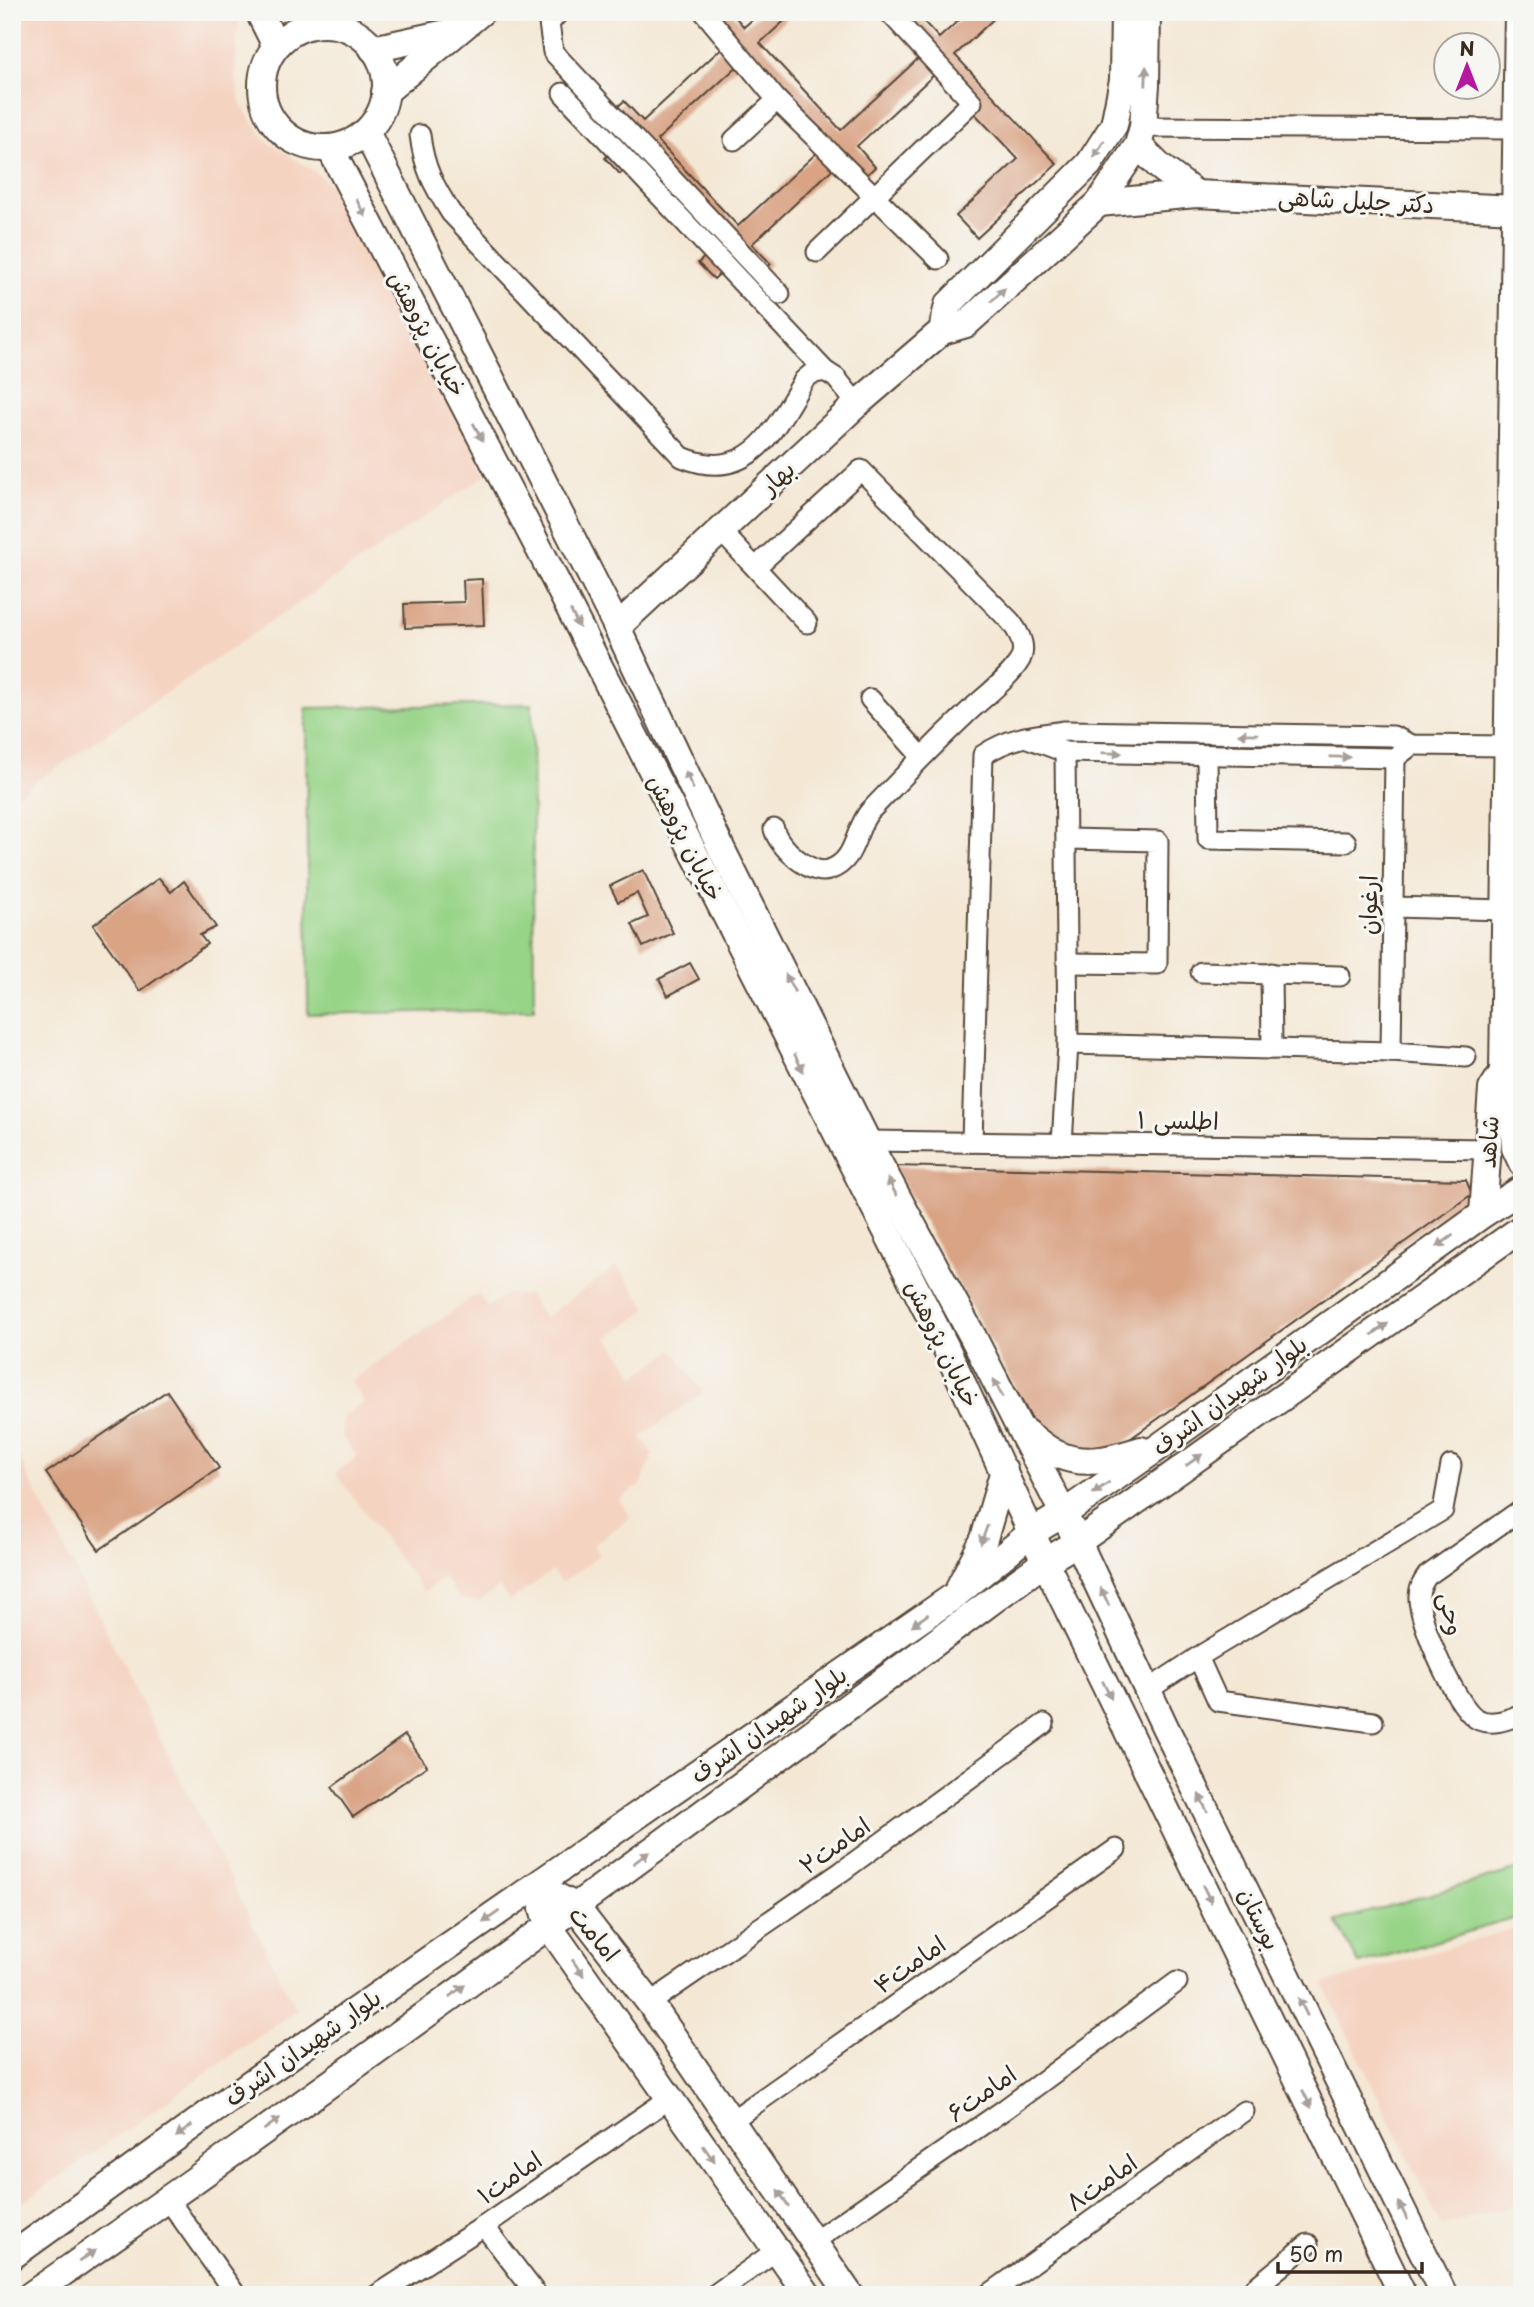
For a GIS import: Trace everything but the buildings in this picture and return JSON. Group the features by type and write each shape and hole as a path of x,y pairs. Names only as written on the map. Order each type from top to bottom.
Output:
{"main road":[{"path":"259,12 276,46"},
{"path":"386,92 481,12"},
{"name":"بهار","path":"942,331 948,305 1089,164 1114,125 1123,80 1124,12"},
{"path":"1147,12 1141,136 1160,167 1196,194"},
{"name":"شاهد","path":"1518,12 1520,45 1517,129 1519,209 1515,715 1508,746 1511,899 1509,1063 1510,1078 1514,1086 1515,1147 1522,1163"},
{"path":"303,19 350,30 363,38 381,62 386,92 379,114 366,132 349,143 330,148 312,147 294,141 279,130 268,115 262,98 266,62 276,46 295,31 303,19"},
{"path":"373,49 461,30"},
{"name":"خیابان پژوهش","path":"366,132 617,627 721,848 867,1141 1078,1542"},
{"name":"بهار","path":"617,627 857,404 942,331 966,324 1099,203 1141,136"},
{"name":"خیابان پژوهش","path":"330,148 544,558 946,1348 1045,1562"},
{"name":"دکتر جلیل شاهی","path":"1099,203 1196,194 1519,209"},
{"name":"شاهد","path":"1483,1214 1492,1089 1509,1063"},
{"name":"بلوار شهیدان اشرف","path":"12,2256 258,2078 954,1596 1031,1533 1063,1514 1163,1444 1483,1214 1522,1189"},
{"name":"بلوار شهیدان اشرف","path":"31,2295 575,1906 1045,1562 1078,1542 1522,1228"},
{"path":"1018,1427 1059,1455 1082,1461 1110,1460 1163,1444"},
{"path":"954,1596 984,1539 1004,1470"},
{"name":"بوستان","path":"1078,1542 1164,1725 1444,2295"},
{"name":"بوستان","path":"1045,1562 1403,2295"},
{"path":"1134,1744 1164,1725"},
{"name":"امامت","path":"537,1886 575,1906 650,2003 850,2295"},
{"name":"امامت","path":"537,1886 548,1925 808,2295"}],"street":[{"path":"559,12 549,23 553,52 780,294"},
{"path":"704,12 777,100 937,259"},
{"path":"817,253 972,102 889,12"},
{"path":"563,93 825,371 836,378 857,404"},
{"path":"734,140 777,100"},
{"path":"1141,136 1517,129"},
{"path":"420,135 423,159 430,180 451,214 682,457 716,463 742,457 757,449 769,438 804,380 811,374 825,371"},
{"path":"755,567 861,470 1010,621 1022,640 1021,659 921,756 865,817 851,851 838,866 822,871 807,867 777,838 774,830"},
{"path":"721,531 807,623"},
{"path":"870,699 921,756"},
{"path":"972,1142 983,755 1000,743 1022,736 1065,731 1393,736 1412,745 1508,746"},
{"path":"1022,736 1065,752 1395,758 1412,745"},
{"path":"1062,1144 1068,1044 1068,839 1065,752"},
{"path":"1207,755 1208,839 1346,842"},
{"name":"ارغوان","path":"1391,1052 1395,758"},
{"path":"1068,839 1158,841 1157,964 1068,963"},
{"path":"1393,908 1511,899"},
{"path":"1201,972 1340,976"},
{"path":"1271,973 1272,1049"},
{"path":"1068,1044 1391,1052 1466,1057"},
{"name":"اطلسی ۱","path":"867,1141 1489,1149"},
{"path":"1148,1690 1198,1657 1443,1510 1451,1465"},
{"name":"وحی","path":"1522,1509 1427,1576 1421,1585 1418,1598 1434,1653 1467,1712 1480,1720 1496,1722 1522,1714"},
{"path":"1198,1657 1218,1701 1373,1722"},
{"name":"امامت۲","path":"650,2003 841,1872 1044,1724"},
{"name":"امامت۴","path":"731,2121 1116,1849"},
{"name":"امامت۶","path":"813,2242 1005,2109 1177,1982"},
{"name":"امامت۱","path":"377,2295 484,2226 670,2098"},
{"name":"امامت۸","path":"988,2295 1244,2111"},
{"path":"168,2199 236,2295"},
{"path":"484,2226 537,2295"},
{"path":"1246,2295 1308,2244"},
{"path":"714,2295 776,2250"}],"shaded area":[{"path":"12,12 239,12 235,76 240,103 265,140 313,170 347,205 382,265 486,475 12,798"},
{"path":"617,1266 648,1309 608,1338 636,1376 673,1350 703,1392 641,1437 653,1454 641,1485 619,1500 631,1517 593,1545 600,1555 561,1583 552,1571 510,1601 499,1587 479,1602 460,1599 444,1577 424,1592 335,1473 357,1456 343,1438 343,1417 364,1402 350,1381 478,1294 487,1307 507,1294 528,1295 545,1318"},
{"path":"12,1444 296,2010 12,2210"},
{"path":"1522,1926 1522,2203 1441,2226 1323,1984"}],"green space":[{"path":"532,704 534,1010 308,1014 306,708"},
{"path":"1522,1868 1522,1916 1359,1964 1336,1921"}]}
